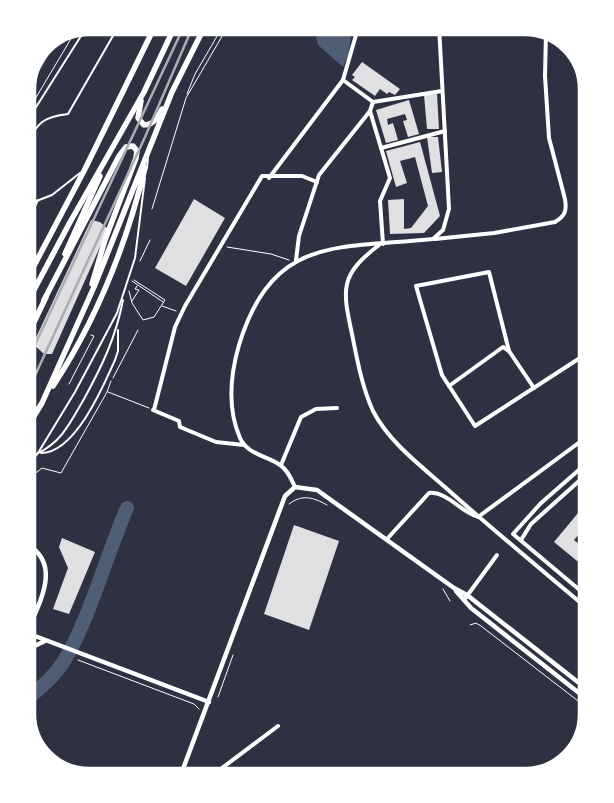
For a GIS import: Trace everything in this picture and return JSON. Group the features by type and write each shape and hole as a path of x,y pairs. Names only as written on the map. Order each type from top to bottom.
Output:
{"main road":[{"path":"35,264 85,169 151,35"},
{"path":"35,288 144,92 171,35"},
{"path":"144,92 138,118 144,125 149,125 155,121 172,92 200,35"},
{"path":"42,403 84,310 172,92"},
{"path":"44,300 119,156 126,147 133,146 137,151 136,158 105,240 84,310"},
{"path":"35,319 113,147"},
{"path":"35,414 74,355 110,282 138,196 148,154"}],"street":[{"path":"269,178 343,80 356,35"},
{"path":"433,239 443,230 449,209 439,35"},
{"path":"244,445 233,417 230,396 236,357 247,323 263,291 295,261 335,248 381,245 512,230 555,222 563,217 566,209 565,199 549,138 545,76 546,39"},
{"path":"343,80 373,102 442,91"},
{"path":"295,261 299,236 319,175 370,111 373,102"},
{"path":"370,111 390,178 380,201 381,245"},
{"path":"381,148 445,131"},
{"path":"295,487 282,465 244,445 216,442 180,427 179,421 154,410 176,327 185,306 262,176 269,178 302,176 317,182"},
{"path":"381,245 352,268 345,291 348,316 366,391 383,427 402,449 478,517 579,601"},
{"path":"534,388 509,351 489,272 416,286 442,375 475,426 534,388 579,359"},
{"path":"449,386 503,347 509,351"},
{"path":"282,465 300,417 316,409 336,408"},
{"path":"478,517 579,443"},
{"path":"579,470 540,503 513,534 579,589"},
{"path":"521,540 531,524 579,481"},
{"path":"183,768 284,496 295,487 317,490 454,588 579,683"},
{"path":"386,539 429,494 435,492 469,514 478,517"},
{"path":"35,550 44,559 47,573 35,608"},
{"path":"465,597 497,555"},
{"path":"465,597 471,608 579,693"},
{"path":"35,637 209,702"},
{"path":"35,646 45,641"},
{"path":"222,768 278,726"}],"lane":[{"path":"35,129 38,124 50,117 68,114 113,35"},
{"path":"35,108 81,36"},
{"path":"38,453 59,448 75,431 115,360 118,351 118,328 124,296 136,251 148,154"},
{"path":"35,201 62,188 85,169"},
{"path":"35,206 38,200"},
{"path":"35,456 99,350 124,296"},
{"path":"38,453 55,443 66,430 103,365 118,328"}],"path":[{"path":"152,209 195,74 218,35"},
{"path":"186,98 223,35"},
{"path":"35,98 71,38"},
{"path":"139,264 150,240"},
{"path":"221,246 271,254 295,261"},
{"path":"133,279 165,300 164,302 154,317 143,320 132,301 129,291 133,279"},
{"path":"132,301 139,290 135,288 138,284"},
{"path":"141,287 164,302"},
{"path":"162,305 175,312 179,308"},
{"path":"35,474 42,468 61,473 107,392 138,330"},
{"path":"69,384 94,336"},
{"path":"107,392 145,407"},
{"path":"286,509 295,500 308,497 331,508"},
{"path":"440,585 448,594 450,600"},
{"path":"470,625 476,623 482,626 579,702"},
{"path":"218,697 234,652"},
{"path":"81,660 194,704 199,709"}],"water":[{"path":"316,35 351,35 349,53 343,67 318,45"}],"building":[{"path":"362,62 400,89 395,95 389,92 387,94 380,89 375,96 352,80 355,77 352,75"},
{"path":"437,94 439,129 427,129 424,95"},
{"path":"409,100 419,134 408,137 403,121 407,120 405,114 387,119 388,125 393,123 398,140 386,143 376,110"},
{"path":"427,137 438,137 442,172 432,173"},
{"path":"420,142 440,216 424,233 390,234 388,200 404,199 404,229 411,228 428,206 415,157 400,161 407,183 396,187 386,151"},
{"path":"194,199 225,218 186,286 155,268"},
{"path":"91,220 100,222 108,229 52,354 44,354 35,346 35,340"},
{"path":"579,512 579,534 574,540 579,544 579,563 554,542"},
{"path":"294,525 339,541 309,630 264,614"},
{"path":"62,538 95,552 69,614 53,609 68,568 59,547"}],"waterway":[{"path":"35,692 56,672 73,644 90,606 127,508"}],"railway":[{"path":"35,345 180,35"},
{"path":"35,375 145,137 189,35"},
{"path":"41,66 47,55"}]}
